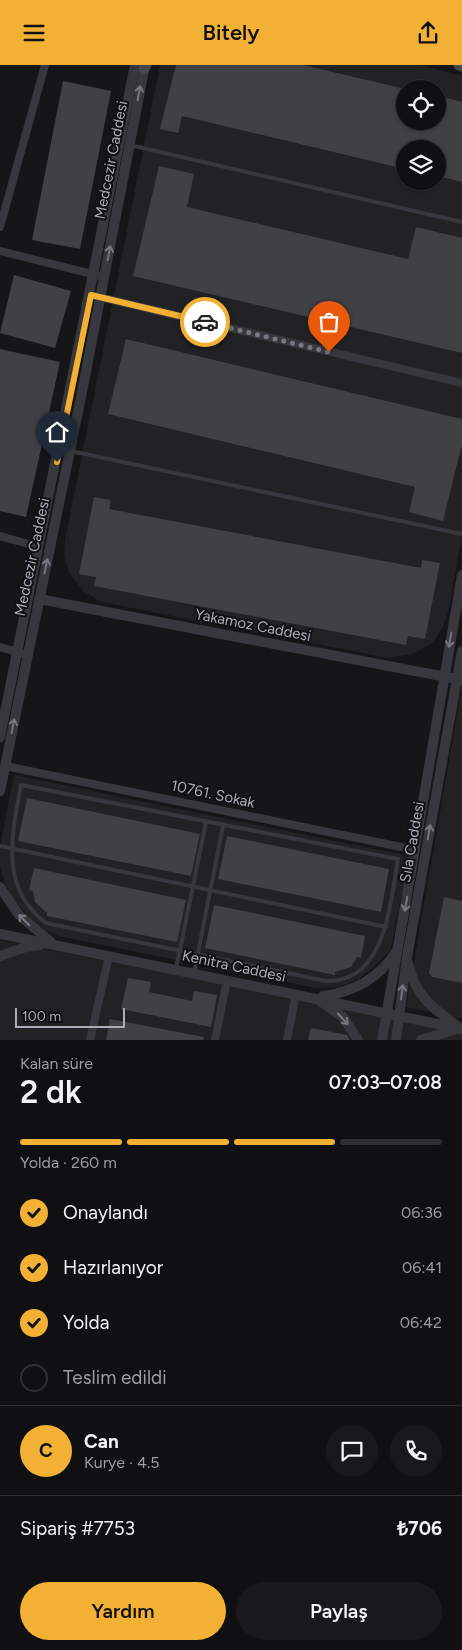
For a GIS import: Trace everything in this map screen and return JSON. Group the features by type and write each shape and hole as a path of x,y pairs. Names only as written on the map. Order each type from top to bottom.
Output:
{"street":[{"path":"0,227 45,65"},
{"name":"Medcezir Caddesi","path":"99,276 130,145 143,66"},
{"name":"Medcezir Caddesi","path":"0,737 22,653 39,599 69,450 99,276 143,66"},
{"path":"0,251 99,276"},
{"path":"96,296 462,383"},
{"name":"Medcezir Caddesi","path":"0,791 39,547 96,296"},
{"path":"0,536 39,547"},
{"path":"382,1040 462,575"},
{"name":"Yakamoz Caddesi","path":"39,599 460,679"},
{"path":"0,647 22,653"},
{"name":"Sıla Caddesi","path":"396,1040 407,957 458,693 462,651"},
{"path":"442,690 458,693"},
{"name":"10761. Sokak","path":"5,766 416,850"},
{"path":"0,887 19,915 36,931 56,945"},
{"name":"Kenitra Caddesi","path":"0,933 461,1028"},
{"path":"0,956 26,947 56,945"},
{"path":"315,998 334,995 356,988 377,974 398,949"},
{"path":"90,1040 109,956"},
{"path":"407,957 411,975 428,1005 461,1028"},
{"path":"215,1040 227,980"},
{"path":"287,1040 296,994"},
{"path":"315,998 343,1017 358,1040"},
{"path":"421,1040 461,1028"}],"lane":[{"path":"130,145 462,222"},
{"path":"69,450 462,534"},
{"path":"21,785 223,825 398,859 386,927 377,949 368,961 350,977 334,981 197,955 46,923 24,905 12,887 8,868 9,848 21,785"},
{"path":"176,969 206,822"},
{"path":"194,973 223,825"},
{"path":"0,846 386,927"}],"shaded area":[{"path":"160,65 421,65 462,76 462,534 449,609 443,627 433,642 415,653 388,658 101,602 83,591 69,572 64,556 65,540"},
{"path":"462,686 462,1019 406,1007"},
{"path":"14,775 409,856 391,949 374,967 360,978 340,987 316,988 58,936 47,931 30,918 15,901 5,884 0,867 0,847"},
{"path":"0,940 462,1032 462,1040 0,1040"}],"building":[{"path":"176,65 303,65 396,87 396,130 446,130 446,98 462,102 462,182 446,178 446,140 396,140 396,167 182,116 178,133 160,129"},
{"path":"63,81 111,91 80,249 32,240"},
{"path":"159,166 194,174 187,207 408,259 416,227 462,238 462,353 133,276"},
{"path":"14,275 71,291 55,348 0,333"},
{"path":"126,339 462,419 462,444 443,521 409,512 415,487 108,414"},
{"path":"0,349 60,362 26,517 0,511"},
{"path":"94,497 111,500 109,509 421,568 422,560 440,563 425,639 408,636 406,645 94,586 96,577 79,574"},
{"path":"27,798 200,834 191,876 18,841"},
{"path":"227,836 389,869 381,912 218,879"},
{"path":"34,868 186,900 177,942 47,916 47,913 35,902 33,891 29,890"},
{"path":"444,897 462,901 462,983 432,977 429,973"},
{"path":"214,905 365,936 361,958 357,957 351,967 335,972 335,975 205,948"},
{"path":"128,978 151,982 149,992 192,1001 194,991 217,995 211,1027 121,1009"},
{"path":"110,1019 204,1037 203,1040 106,1040"},
{"path":"311,1028 347,1035 350,1040 308,1040"}],"way so far":[{"path":"205,322 329,352"}],"route":[{"path":"57,462 91,295 205,322"}]}
